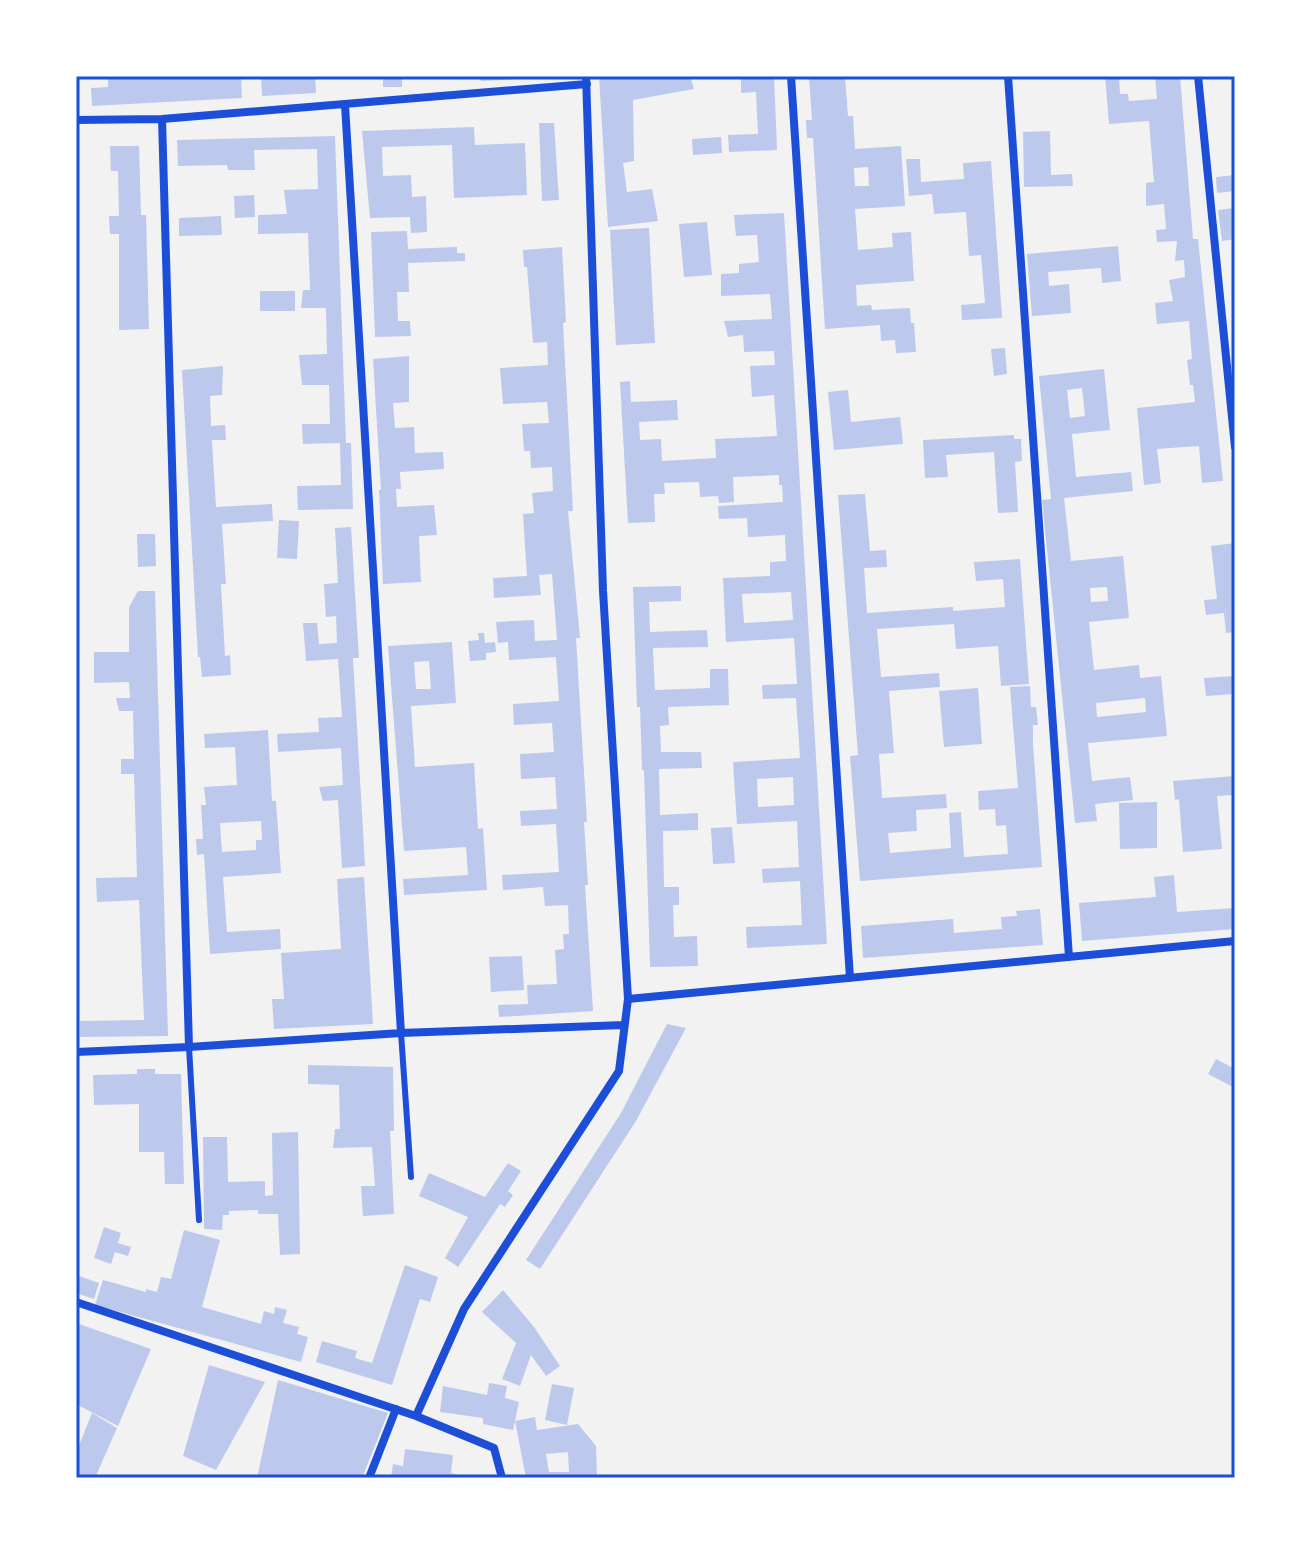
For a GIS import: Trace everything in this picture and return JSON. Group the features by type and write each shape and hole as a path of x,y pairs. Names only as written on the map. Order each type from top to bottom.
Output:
{"street":[{"path":"791,76 850,978"},
{"path":"1008,76 1069,957"},
{"path":"1198,76 1235,447"},
{"path":"76,120 162,119 345,105 586,80 603,591 628,999 619,1071 464,1309 416,1416"},
{"path":"345,105 401,1033"},
{"path":"162,119 189,1047"},
{"path":"628,999 1235,941"},
{"path":"76,1052 401,1033 624,1025"},
{"path":"76,1302 396,1409 494,1448 502,1478"},
{"path":"369,1478 396,1409"}],"lane":[{"path":"401,1033 411,1177"},
{"path":"189,1047 199,1220"}],"building":[{"path":"108,76 241,76 242,98 92,106 91,88 108,87"},
{"path":"261,76 315,76 316,93 262,96"},
{"path":"383,76 402,76 402,87 383,87"},
{"path":"481,76 537,76 537,78 481,81"},
{"path":"599,76 690,76 694,89 633,100 634,161 623,163 627,192 652,189 658,221 608,227"},
{"path":"741,76 774,76 777,150 729,152 728,135 758,134 756,92 741,93"},
{"path":"809,76 845,76 848,116 853,116 855,149 901,146 905,206 855,209 858,250 893,247 892,233 911,232 914,281 856,285 857,306 871,305 872,310 910,308 916,352 896,353 895,340 881,341 880,325 825,329 813,138 807,138 806,120 812,120","holes":["868,167 869,186 855,186 854,168"]},
{"path":"1105,76 1119,76 1120,94 1128,94 1129,101 1157,99 1155,76 1180,76 1193,239 1198,239 1223,481 1202,483 1199,446 1157,449 1161,483 1144,485 1137,408 1195,402 1187,360 1192,359 1189,321 1157,324 1155,303 1173,301 1169,280 1185,277 1184,260 1175,261 1177,241 1157,242 1156,230 1166,229 1164,204 1146,206 1146,183 1154,182 1149,121 1109,124"},
{"path":"539,123 554,123 559,200 542,201"},
{"path":"474,127 475,145 525,143 527,195 454,198 452,145 382,147 383,176 411,175 412,197 426,196 427,232 411,233 410,217 370,218 362,131"},
{"path":"1050,131 1051,175 1072,174 1073,186 1024,187 1023,132"},
{"path":"335,136 346,443 351,443 353,509 298,510 297,486 341,485 340,443 303,444 302,424 330,424 329,385 302,385 299,355 327,354 326,308 301,308 303,290 310,290 308,233 258,234 258,215 287,214 284,190 318,189 317,149 254,150 255,170 228,170 227,165 178,166 177,140"},
{"path":"721,137 722,153 693,155 692,139"},
{"path":"110,146 139,146 141,215 146,215 149,329 119,330 119,234 110,234 109,216 119,216 118,171 111,171"},
{"path":"906,159 920,159 921,182 964,179 963,163 991,161 1002,318 962,320 961,305 985,303 981,255 969,256 966,212 934,214 932,194 909,196"},
{"path":"1235,175 1235,191 1217,193 1216,177"},
{"path":"254,195 255,217 235,218 234,196"},
{"path":"1235,208 1235,239 1222,241 1218,210"},
{"path":"784,213 827,944 747,948 746,927 802,925 800,881 763,883 762,869 799,867 797,821 737,824 733,762 800,758 796,698 763,699 762,685 797,684 794,638 726,642 723,578 770,576 770,562 786,561 785,535 748,537 747,518 719,519 718,506 783,502 779,475 733,477 734,502 719,503 718,496 700,497 699,482 664,483 665,494 654,494 655,522 628,523 620,382 630,381 631,402 677,400 678,420 639,422 640,440 661,439 662,461 716,458 715,439 777,436 774,395 752,397 750,366 775,365 774,351 744,352 743,335 728,337 724,321 772,319 770,294 721,296 721,274 739,273 739,264 759,262 757,235 736,236 734,215","holes":["791,592 793,620 744,623 742,594","793,777 794,805 758,807 757,779"]},
{"path":"221,216 222,235 179,236 179,218"},
{"path":"707,222 712,275 684,277 679,224"},
{"path":"649,228 655,343 616,345 610,230"},
{"path":"407,231 408,249 457,247 457,253 465,253 465,261 408,263 409,292 397,292 398,321 410,321 411,336 375,337 371,232"},
{"path":"1118,246 1121,281 1102,283 1101,268 1048,272 1049,286 1069,284 1071,313 1032,316 1027,254"},
{"path":"562,247 573,511 568,511 580,638 576,638 587,822 584,822 588,885 585,885 593,1011 499,1017 498,1005 528,1004 527,985 557,984 555,950 564,949 563,934 569,934 568,905 545,906 543,887 503,890 502,875 559,872 556,824 521,826 520,811 557,809 555,777 521,779 520,754 554,752 552,723 514,725 513,704 559,701 556,657 509,660 508,642 498,643 496,622 534,620 535,641 557,640 552,574 539,575 541,595 494,598 493,578 527,576 523,514 534,513 532,493 553,491 552,467 531,468 530,451 524,451 522,424 549,423 547,402 503,404 500,368 548,365 547,342 533,343 523,250"},
{"path":"260,291 295,291 295,311 260,311"},
{"path":"1005,348 1007,374 994,376 991,349"},
{"path":"409,356 409,402 393,403 395,428 414,427 415,453 443,452 444,469 400,472 401,489 396,489 397,507 434,505 437,535 419,536 421,582 383,584 373,359"},
{"path":"223,366 222,395 210,396 211,426 225,425 226,440 212,440 216,507 272,504 273,521 222,524 226,584 221,584 225,656 230,655 231,675 202,677 198,657 182,370"},
{"path":"1104,369 1110,430 1072,434 1076,477 1131,472 1133,491 1064,498 1071,561 1123,556 1129,618 1089,622 1094,670 1139,665 1140,678 1161,676 1167,736 1088,743 1092,781 1130,777 1133,800 1095,804 1097,821 1075,823 1042,500 1051,499 1039,376","holes":["1082,388 1085,416 1070,418 1067,390","1107,587 1108,601 1091,602 1090,588","1145,698 1146,712 1097,717 1096,703"]},
{"path":"848,390 851,422 900,417 903,444 834,450 828,392"},
{"path":"1014,435 1014,439 1021,439 1022,461 1015,462 1018,512 998,513 994,452 946,455 948,477 925,478 923,440"},
{"path":"865,494 870,551 886,550 887,567 864,568 867,613 1005,607 1003,579 976,581 974,562 1020,559 1029,684 1001,686 998,646 956,649 954,624 877,629 881,677 939,673 940,687 889,691 894,753 879,754 882,798 946,794 947,808 916,810 917,831 888,833 890,853 951,848 949,813 961,812 964,857 1008,854 1006,825 996,826 995,809 979,810 978,791 1018,788 1010,687 1030,686 1031,707 1036,707 1038,725 1033,725 1033,745 1042,867 860,881 850,756 858,755 838,495"},
{"path":"279,520 299,521 297,559 277,558"},
{"path":"351,527 359,658 353,658 365,866 342,868 338,800 323,801 319,787 343,785 341,748 278,752 277,734 319,732 318,718 342,717 338,659 306,661 303,623 317,623 319,644 337,643 336,616 326,617 324,584 338,583 335,528"},
{"path":"137,534 155,534 156,566 138,567"},
{"path":"1235,543 1235,632 1226,633 1224,613 1206,615 1204,600 1217,599 1211,546"},
{"path":"681,586 681,601 649,602 650,632 707,630 708,647 653,648 655,690 710,688 710,669 728,669 729,705 668,707 669,725 660,726 661,752 701,752 702,768 659,769 660,815 698,813 698,830 663,831 664,887 679,887 679,905 673,905 674,937 697,936 698,966 650,967 644,770 640,707 637,707 633,587"},
{"path":"138,591 155,591 168,1036 80,1037 80,1021 144,1020 139,900 97,902 96,878 137,877 134,774 121,774 121,759 134,759 133,711 119,711 116,698 130,698 129,682 94,683 94,652 129,652 129,607"},
{"path":"478,633 484,633 485,643 495,642 496,652 486,653 486,660 470,661 468,641 479,640"},
{"path":"452,642 456,703 411,706 415,767 474,763 478,829 483,828 487,890 404,895 403,879 468,875 466,847 404,851 388,646","holes":["429,661 431,689 416,689 414,662"]},
{"path":"1235,676 1235,694 1206,696 1204,678"},
{"path":"978,688 982,744 944,747 939,691"},
{"path":"268,730 272,801 276,801 281,873 223,877 227,932 280,929 281,949 210,954 204,854 197,855 196,839 203,839 201,805 206,805 204,787 237,785 235,747 205,748 204,734","holes":["261,821 262,840 256,840 256,850 222,852 220,823"]},
{"path":"1235,776 1235,795 1217,796 1222,849 1183,852 1179,799 1175,800 1173,781"},
{"path":"1157,802 1157,848 1120,849 1119,803"},
{"path":"732,827 735,863 713,864 711,828"},
{"path":"1174,875 1177,912 1235,908 1235,929 1082,941 1079,903 1156,897 1154,877"},
{"path":"364,877 373,1024 274,1029 272,999 284,999 281,953 341,949 337,879"},
{"path":"1040,909 1043,945 863,958 861,926 953,919 954,933 1002,929 1001,917 1017,916 1016,911"},
{"path":"522,956 524,990 491,992 489,957"},
{"path":"667,1024 686,1028 636,1121 540,1269 526,1260 621,1113"},
{"path":"1216,1059 1235,1069 1235,1088 1208,1074"},
{"path":"308,1065 393,1067 394,1131 390,1131 394,1214 363,1216 361,1186 375,1186 372,1147 333,1148 335,1129 340,1129 339,1085 308,1084"},
{"path":"137,1069 155,1069 155,1074 181,1074 184,1184 165,1184 164,1152 139,1152 139,1104 94,1105 93,1075 137,1074"},
{"path":"298,1132 300,1254 280,1255 278,1214 258,1214 258,1210 229,1211 229,1215 223,1215 222,1230 204,1229 203,1137 227,1137 228,1182 265,1181 265,1196 273,1195 272,1133"},
{"path":"508,1163 521,1171 508,1191 513,1195 505,1207 500,1204 458,1267 445,1258 468,1217 419,1196 429,1173 485,1197"},
{"path":"104,1227 121,1233 118,1243 131,1247 128,1256 115,1252 111,1264 94,1258"},
{"path":"184,1230 220,1240 202,1307 261,1324 264,1311 274,1314 275,1307 287,1310 283,1323 299,1327 297,1334 308,1337 301,1362 95,1305 103,1280 157,1292 161,1277 171,1279"},
{"path":"405,1265 438,1277 430,1302 420,1299 392,1385 316,1362 322,1341 357,1351 355,1358 372,1363"},
{"path":"76,1275 99,1283 94,1299 76,1293"},
{"path":"503,1290 534,1327 560,1366 546,1376 531,1355 520,1386 502,1379 516,1343 482,1312"},
{"path":"76,1323 151,1349 118,1426 76,1404"},
{"path":"209,1365 265,1382 216,1470 183,1456"},
{"path":"278,1380 388,1413 362,1478 257,1478"},
{"path":"489,1383 507,1386 505,1398 519,1402 513,1430 483,1424 483,1418 440,1412 443,1386 487,1395"},
{"path":"552,1384 574,1388 567,1425 545,1420"},
{"path":"92,1413 117,1428 95,1478 84,1478 76,1473 76,1453"},
{"path":"535,1417 537,1430 578,1424 596,1446 597,1478 526,1478 515,1421","holes":["568,1452 569,1472 549,1472 546,1454"]},
{"path":"405,1449 453,1455 451,1473 471,1478 391,1478 393,1464 403,1466"}]}
